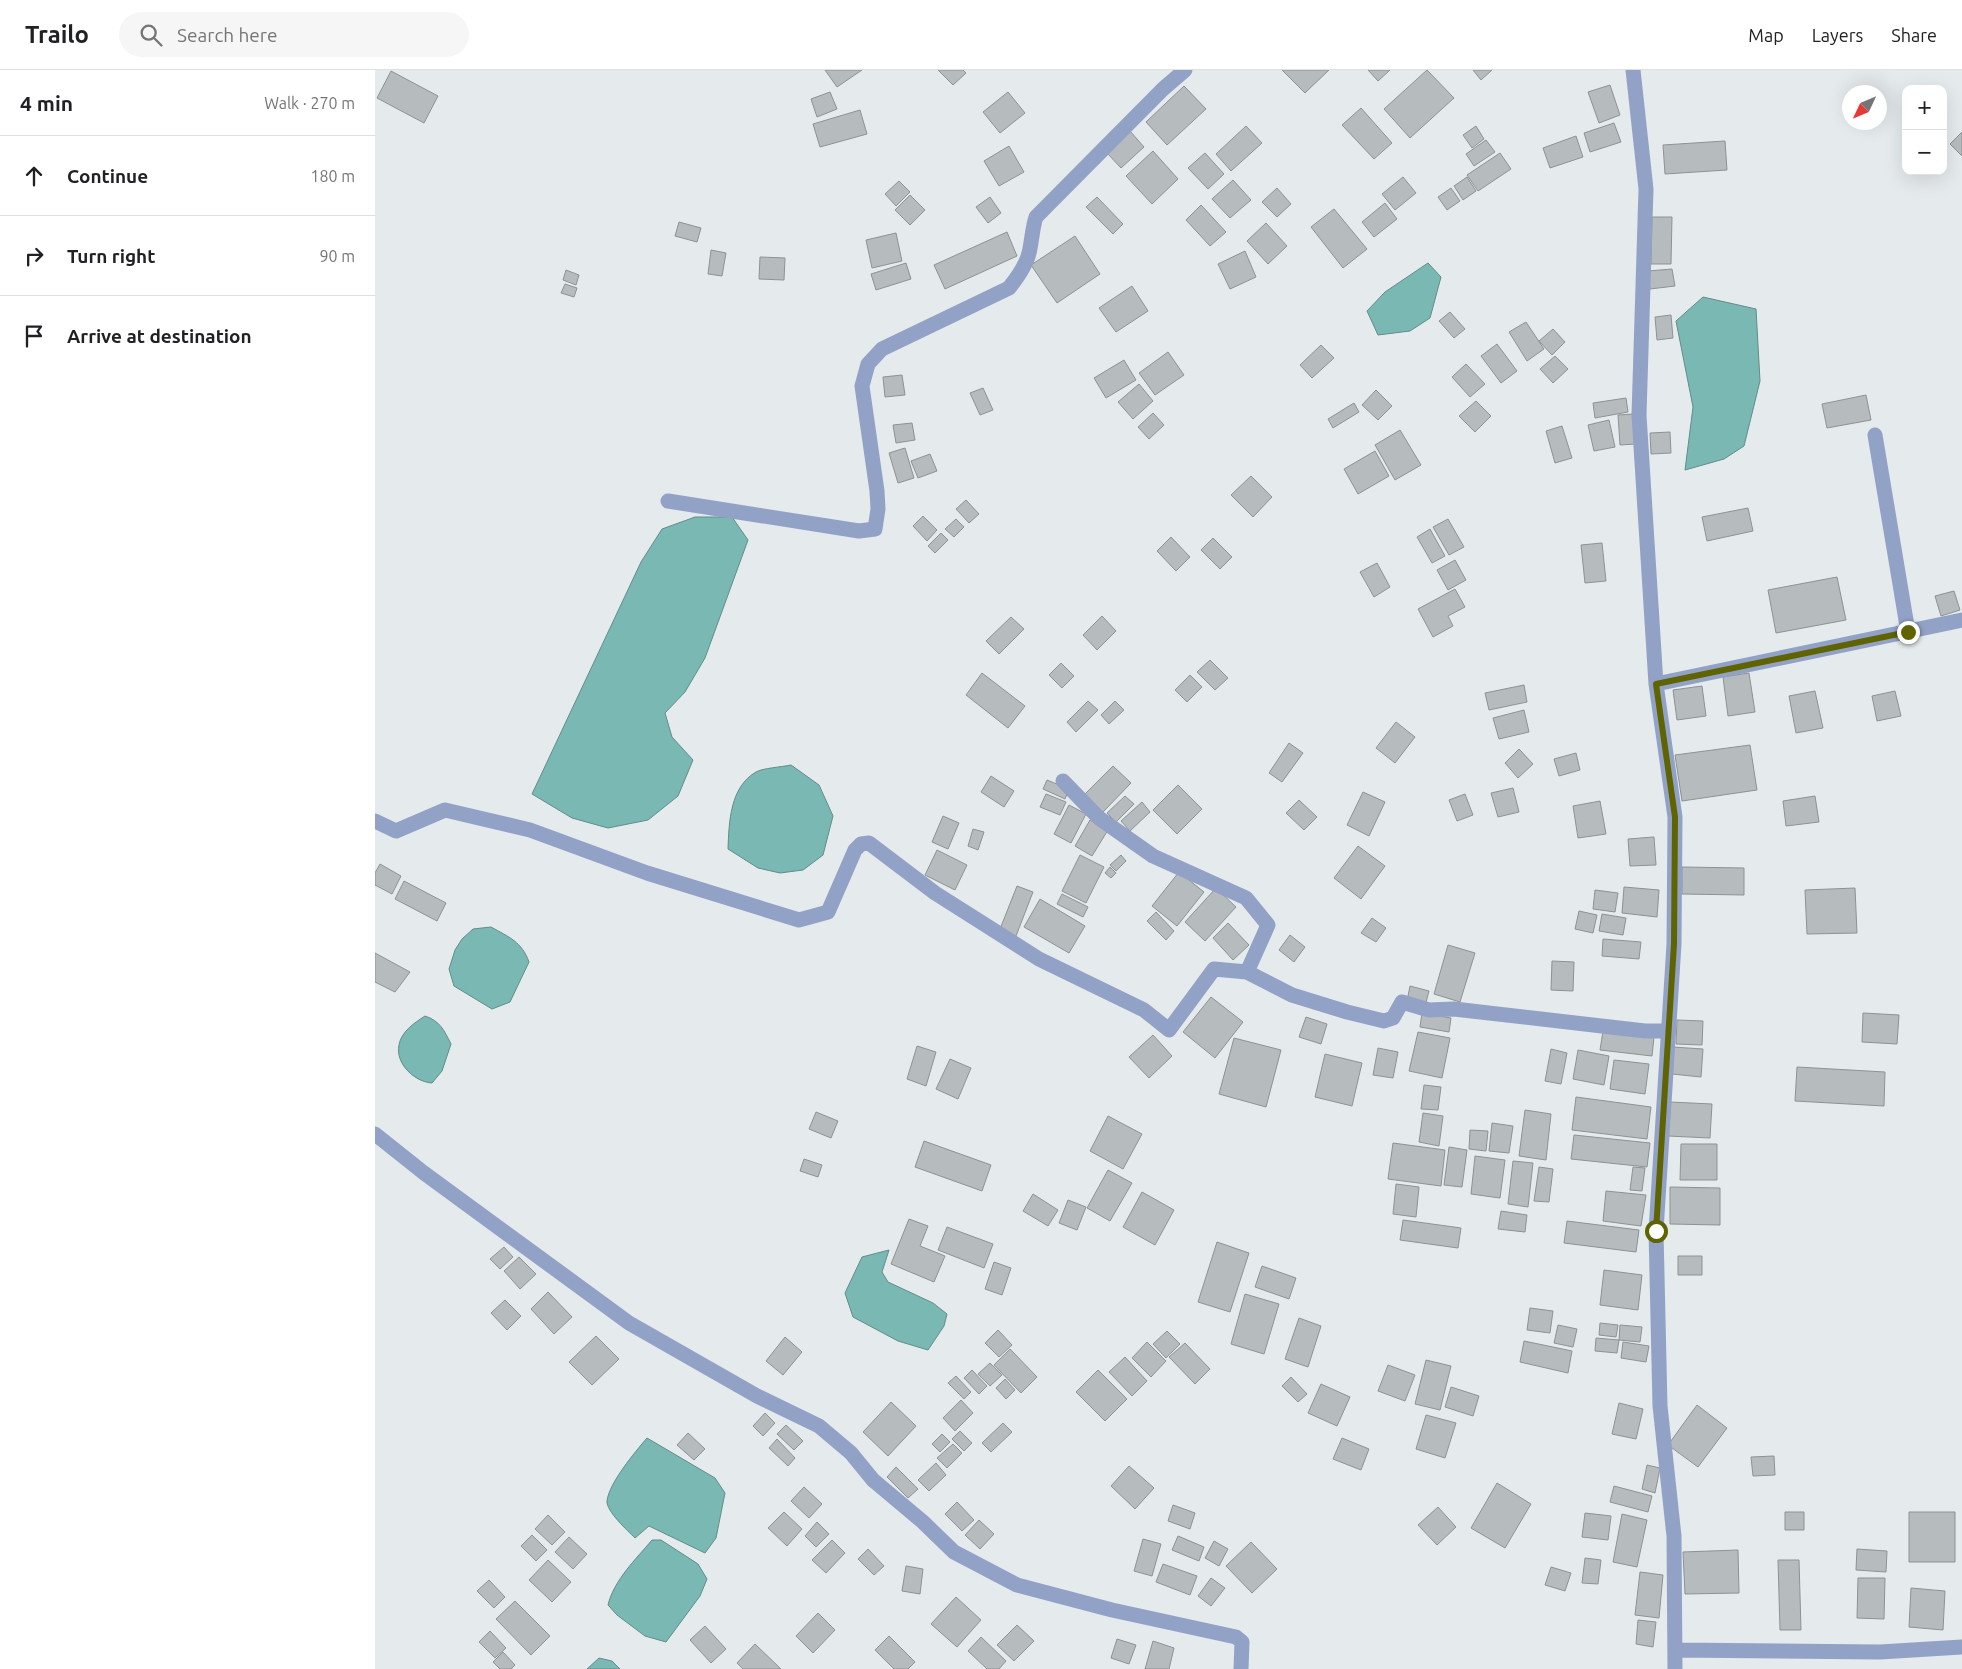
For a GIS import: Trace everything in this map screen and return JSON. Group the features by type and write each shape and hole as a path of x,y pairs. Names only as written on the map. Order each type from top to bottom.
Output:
{"street":[{"path":"668,501 859,531 875,529 878,510 877,491 862,386 868,364 882,349 1009,288 1019,275 1029,254 1031,233 1036,217 1163,89 1185,70"},
{"path":"1633,70 1646,190 1639,415 1656,684 1675,817 1674,944 1656,1231 1660,1406 1674,1536 1675,1669"},
{"path":"1875,435 1908,632"},
{"path":"1656,684 1962,620"},
{"path":"1063,781 1099,818 1153,856 1246,898 1268,924 1247,972"},
{"path":"375,821 396,831 445,810 530,830 647,873 799,920 828,912 855,850 861,844 869,843 935,893 1039,959 1144,1010 1169,1030 1214,969 1247,972 1292,994 1347,1012 1384,1021 1393,1018 1402,1002 1429,1010 1454,1009 1669,1031"},
{"path":"375,1134 424,1173 629,1323 757,1396 819,1426 851,1453 873,1480 923,1522 954,1552 1017,1585 1112,1610 1236,1637 1241,1642 1241,1669"},
{"path":"1676,1650 1880,1652 1962,1647"}],"water":[{"path":"1428,263 1441,277 1430,318 1410,331 1378,335 1367,311 1385,292"},
{"path":"1703,297 1756,309 1760,381 1744,446 1724,459 1685,470 1693,407 1676,321"},
{"path":"695,517 732,517 748,540 705,658 685,692 665,713 672,737 693,760 678,796 648,820 608,828 572,818 532,794 641,562 662,529"},
{"path":"791,765 819,785 833,816 823,855 803,870 780,873 758,868 728,849 730,817 736,796 747,779 759,771"},
{"path":"491,927 519,945 529,962 510,1002 492,1009 454,986 449,969 455,950 462,939 473,929"},
{"path":"425,1016 441,1027 451,1044 442,1071 432,1083 413,1076 403,1065 399,1052 402,1036 412,1025"},
{"path":"889,1250 882,1272 888,1282 933,1303 947,1314 944,1326 928,1350 898,1341 853,1317 845,1293 862,1257"},
{"path":"647,1438 715,1478 725,1493 716,1538 705,1553 649,1526 635,1538 610,1510 607,1501 612,1486 623,1468"},
{"path":"652,1540 661,1540 698,1564 707,1579 700,1596 666,1642 645,1636 617,1615 608,1605 620,1578"},
{"path":"599,1658 612,1661 620,1669 587,1669"}],"building":[{"path":"825,70 862,70 837,87"},
{"path":"938,70 963,70 966,73 953,85"},
{"path":"1282,70 1329,70 1305,93"},
{"path":"1368,70 1390,70 1378,81"},
{"path":"1427,70 1454,98 1410,138 1384,109"},
{"path":"1473,70 1492,70 1481,80"},
{"path":"391,71 438,96 424,123 377,98"},
{"path":"1610,85 1620,115 1599,123 1588,92"},
{"path":"1184,86 1206,109 1167,145 1146,122"},
{"path":"830,92 837,109 817,117 811,99"},
{"path":"1008,92 1025,113 1000,133 983,112"},
{"path":"1361,108 1392,143 1374,159 1342,125"},
{"path":"860,110 867,134 820,147 813,124"},
{"path":"1614,123 1621,142 1590,152 1584,133"},
{"path":"1246,126 1262,143 1231,171 1216,154"},
{"path":"1476,126 1484,139 1472,148 1463,135"},
{"path":"1130,131 1144,147 1121,168 1107,153"},
{"path":"1962,132 1962,156 1950,144"},
{"path":"1576,136 1583,157 1550,168 1543,148"},
{"path":"1486,140 1495,152 1474,166 1466,154"},
{"path":"1725,141 1727,170 1665,174 1663,145"},
{"path":"1009,146 1024,172 999,186 984,161"},
{"path":"1153,151 1178,179 1152,204 1126,176"},
{"path":"1205,153 1224,174 1208,189 1188,168"},
{"path":"1500,153 1511,169 1478,191 1467,175"},
{"path":"1403,177 1416,193 1395,210 1382,194"},
{"path":"1467,177 1476,191 1463,200 1454,186"},
{"path":"1233,180 1251,200 1230,218 1212,199"},
{"path":"899,181 910,192 896,206 885,194"},
{"path":"1277,188 1291,204 1277,217 1262,202"},
{"path":"1451,188 1460,201 1447,210 1438,197"},
{"path":"910,195 925,210 910,225 895,210"},
{"path":"990,197 1001,213 988,223 976,207"},
{"path":"1097,197 1123,224 1113,234 1086,207"},
{"path":"1385,203 1397,219 1374,237 1362,222"},
{"path":"1201,205 1226,232 1210,246 1186,220"},
{"path":"1334,209 1367,249 1343,268 1311,227"},
{"path":"1652,217 1672,217 1671,264 1651,264"},
{"path":"679,222 701,228 697,242 675,236"},
{"path":"1266,223 1287,246 1268,264 1247,241"},
{"path":"1007,232 1017,256 945,289 934,265"},
{"path":"896,233 902,261 872,268 866,240"},
{"path":"1075,236 1100,274 1057,303 1031,265"},
{"path":"711,250 726,253 722,276 708,274"},
{"path":"1245,251 1256,277 1230,289 1218,264"},
{"path":"760,257 785,258 784,280 759,279"},
{"path":"906,263 911,279 876,290 871,274"},
{"path":"1672,269 1675,286 1650,289 1648,271"},
{"path":"566,270 579,275 576,285 563,280"},
{"path":"565,284 577,288 574,297 561,293"},
{"path":"1132,286 1148,311 1116,332 1099,308"},
{"path":"1450,312 1465,329 1454,338 1439,321"},
{"path":"1671,315 1673,338 1657,340 1655,317"},
{"path":"1526,322 1544,349 1527,361 1509,332"},
{"path":"1553,329 1565,342 1552,355 1539,341"},
{"path":"1497,344 1517,371 1501,383 1481,356"},
{"path":"1321,345 1334,358 1312,378 1300,365"},
{"path":"1168,352 1184,375 1155,395 1139,373"},
{"path":"1555,356 1568,369 1553,383 1540,369"},
{"path":"1124,360 1136,380 1106,398 1094,378"},
{"path":"1466,364 1485,384 1470,397 1452,377"},
{"path":"902,375 905,395 885,397 883,377"},
{"path":"1139,384 1153,401 1133,419 1118,402"},
{"path":"983,388 993,410 980,415 970,393"},
{"path":"1376,390 1392,406 1378,420 1362,405"},
{"path":"1866,395 1871,420 1827,428 1822,404"},
{"path":"1626,398 1628,412 1595,418 1593,403"},
{"path":"1476,401 1491,416 1475,432 1459,416"},
{"path":"1354,403 1359,412 1333,428 1328,419"},
{"path":"1153,413 1164,425 1149,439 1138,427"},
{"path":"1633,414 1636,444 1620,445 1618,415"},
{"path":"1609,420 1615,447 1594,451 1588,425"},
{"path":"912,423 915,440 896,443 893,425"},
{"path":"1562,426 1572,458 1555,463 1546,431"},
{"path":"1400,430 1421,465 1395,480 1375,445"},
{"path":"1670,432 1671,453 1651,454 1650,433"},
{"path":"905,448 914,478 898,483 889,453"},
{"path":"1375,451 1389,476 1358,494 1344,469"},
{"path":"930,454 937,471 918,478 911,461"},
{"path":"1251,476 1272,497 1253,517 1231,495"},
{"path":"966,500 979,514 969,523 956,509"},
{"path":"1748,508 1753,531 1707,541 1702,517"},
{"path":"923,516 937,530 927,541 913,526"},
{"path":"956,519 964,527 954,537 945,529"},
{"path":"1448,519 1464,547 1449,555 1433,527"},
{"path":"1430,529 1445,556 1432,563 1417,537"},
{"path":"941,533 948,540 935,553 928,546"},
{"path":"1171,537 1190,557 1176,571 1157,551"},
{"path":"1213,538 1232,557 1220,569 1201,550"},
{"path":"1602,543 1606,581 1585,583 1581,545"},
{"path":"1455,560 1466,580 1448,590 1437,570"},
{"path":"1377,563 1390,587 1374,597 1360,572"},
{"path":"1837,577 1846,620 1776,633 1768,590"},
{"path":"1455,589 1465,607 1448,616 1453,626 1433,637 1418,609"},
{"path":"1954,591 1960,610 1941,616 1935,596"},
{"path":"1102,616 1116,631 1097,650 1083,635"},
{"path":"1011,617 1024,629 999,654 986,641"},
{"path":"1210,660 1228,678 1215,690 1197,672"},
{"path":"1061,663 1074,676 1062,688 1049,675"},
{"path":"982,673 1025,706 1008,728 966,695"},
{"path":"1749,673 1755,712 1728,716 1723,677"},
{"path":"1190,675 1202,687 1187,702 1175,690"},
{"path":"1524,685 1527,702 1489,710 1485,693"},
{"path":"1702,686 1706,716 1677,720 1673,690"},
{"path":"1815,691 1823,728 1796,733 1789,696"},
{"path":"1895,691 1901,716 1877,721 1872,696"},
{"path":"1088,701 1098,710 1076,732 1067,722"},
{"path":"1115,701 1124,710 1109,724 1101,715"},
{"path":"1524,710 1529,732 1499,739 1493,718"},
{"path":"1396,722 1415,737 1395,763 1376,748"},
{"path":"1289,743 1303,753 1282,782 1269,773"},
{"path":"1750,745 1757,790 1682,801 1675,755"},
{"path":"1519,749 1533,764 1518,778 1505,763"},
{"path":"1576,753 1580,770 1559,776 1554,759"},
{"path":"1113,766 1131,783 1103,812 1084,795"},
{"path":"991,776 1014,791 1004,807 981,792"},
{"path":"1047,780 1069,789 1065,799 1043,789"},
{"path":"1178,785 1202,809 1177,834 1153,810"},
{"path":"1513,788 1519,812 1498,817 1491,793"},
{"path":"1363,792 1385,802 1369,836 1347,825"},
{"path":"1046,794 1066,802 1060,815 1040,807"},
{"path":"1465,794 1473,815 1457,821 1449,800"},
{"path":"1125,796 1134,804 1116,822 1107,813"},
{"path":"1815,796 1819,822 1786,826 1783,801"},
{"path":"1299,800 1317,817 1304,830 1286,813"},
{"path":"1600,801 1606,834 1578,838 1573,806"},
{"path":"1142,802 1150,812 1130,831 1121,821"},
{"path":"1069,805 1086,814 1071,843 1054,834"},
{"path":"943,816 959,823 948,849 932,842"},
{"path":"1090,820 1108,830 1092,856 1075,846"},
{"path":"973,829 984,832 978,850 968,846"},
{"path":"1654,837 1656,865 1630,866 1628,839"},
{"path":"1358,846 1385,866 1361,899 1334,878"},
{"path":"937,850 967,865 955,890 925,875"},
{"path":"1080,855 1104,867 1086,903 1062,891"},
{"path":"1121,855 1126,861 1116,871 1110,865"},
{"path":"380,864 401,876 392,894 375,885 375,873"},
{"path":"1110,867 1116,873 1111,878 1105,873"},
{"path":"1682,867 1744,868 1744,895 1682,894"},
{"path":"1179,872 1204,892 1177,926 1152,906"},
{"path":"404,881 446,903 437,921 395,899"},
{"path":"1017,886 1033,892 1016,936 1000,929"},
{"path":"1624,887 1659,890 1657,917 1622,913"},
{"path":"1216,888 1236,907 1205,941 1185,922"},
{"path":"1855,888 1857,933 1807,934 1805,890"},
{"path":"1595,890 1618,893 1615,912 1593,909"},
{"path":"1062,894 1088,907 1083,917 1057,904"},
{"path":"1040,899 1085,926 1069,953 1024,927"},
{"path":"1579,911 1597,915 1593,933 1575,929"},
{"path":"1156,912 1174,931 1166,940 1147,921"},
{"path":"1602,914 1626,918 1623,935 1599,931"},
{"path":"1372,918 1386,928 1376,942 1361,933"},
{"path":"1228,923 1249,945 1233,960 1213,938"},
{"path":"1290,935 1305,947 1294,962 1279,950"},
{"path":"1603,939 1641,942 1639,959 1602,956"},
{"path":"1448,945 1475,953 1460,1002 1434,994"},
{"path":"375,953 410,972 395,992 375,982"},
{"path":"1552,961 1574,962 1573,991 1551,990"},
{"path":"1410,986 1429,991 1425,1006 1407,1001"},
{"path":"1211,997 1243,1022 1215,1058 1183,1032"},
{"path":"1422,1013 1451,1018 1449,1032 1420,1027"},
{"path":"1863,1013 1899,1015 1897,1044 1862,1042"},
{"path":"1306,1017 1327,1024 1321,1044 1299,1037"},
{"path":"1677,1020 1703,1021 1702,1045 1676,1044"},
{"path":"1603,1031 1654,1037 1652,1056 1600,1050"},
{"path":"1418,1032 1450,1038 1442,1078 1409,1071"},
{"path":"1153,1035 1172,1056 1149,1078 1129,1057"},
{"path":"1234,1038 1281,1050 1266,1107 1219,1094"},
{"path":"917,1046 936,1052 926,1086 907,1079"},
{"path":"1673,1047 1703,1049 1701,1077 1672,1074"},
{"path":"1378,1048 1398,1052 1393,1078 1373,1075"},
{"path":"1551,1049 1567,1053 1561,1084 1545,1081"},
{"path":"1578,1050 1609,1056 1604,1085 1573,1079"},
{"path":"1325,1054 1362,1063 1352,1106 1315,1097"},
{"path":"950,1059 971,1068 958,1099 936,1089"},
{"path":"1614,1060 1649,1064 1645,1094 1610,1089"},
{"path":"1797,1067 1885,1072 1884,1106 1795,1101"},
{"path":"1424,1085 1441,1087 1438,1110 1421,1109"},
{"path":"1576,1097 1651,1107 1647,1139 1572,1130"},
{"path":"1670,1102 1712,1104 1710,1138 1668,1136"},
{"path":"1525,1110 1551,1114 1546,1160 1519,1156"},
{"path":"816,1112 838,1121 831,1138 809,1129"},
{"path":"1423,1113 1443,1116 1439,1146 1419,1142"},
{"path":"1108,1116 1142,1134 1123,1169 1090,1151"},
{"path":"1492,1123 1513,1126 1509,1153 1489,1151"},
{"path":"1470,1130 1488,1131 1486,1151 1469,1149"},
{"path":"1574,1135 1650,1143 1647,1167 1571,1159"},
{"path":"924,1141 991,1165 982,1191 915,1167"},
{"path":"1393,1143 1445,1150 1441,1186 1388,1179"},
{"path":"1681,1144 1717,1144 1717,1180 1680,1180"},
{"path":"1449,1147 1467,1150 1462,1187 1444,1185"},
{"path":"1475,1156 1505,1160 1500,1198 1471,1194"},
{"path":"804,1159 822,1165 818,1177 800,1171"},
{"path":"1513,1161 1533,1163 1528,1207 1508,1204"},
{"path":"1539,1167 1553,1169 1549,1202 1534,1201"},
{"path":"1633,1167 1645,1168 1642,1191 1630,1190"},
{"path":"1108,1170 1132,1183 1110,1221 1087,1208"},
{"path":"1396,1184 1419,1187 1416,1217 1393,1214"},
{"path":"1670,1187 1720,1188 1720,1225 1670,1224"},
{"path":"1606,1191 1646,1195 1641,1226 1603,1221"},
{"path":"1142,1192 1174,1210 1155,1245 1123,1227"},
{"path":"1033,1194 1058,1210 1048,1226 1023,1211"},
{"path":"1068,1200 1086,1207 1077,1230 1059,1223"},
{"path":"1501,1211 1527,1215 1525,1232 1498,1229"},
{"path":"909,1219 928,1226 920,1246 945,1256 934,1282 891,1264"},
{"path":"1403,1220 1461,1228 1458,1248 1400,1240"},
{"path":"1567,1221 1639,1230 1636,1252 1564,1243"},
{"path":"947,1227 993,1244 984,1268 938,1250"},
{"path":"1217,1242 1249,1253 1230,1312 1198,1302"},
{"path":"504,1247 513,1257 500,1269 490,1259"},
{"path":"1678,1256 1702,1256 1702,1275 1678,1275"},
{"path":"519,1257 536,1274 520,1289 504,1271"},
{"path":"994,1262 1011,1268 1002,1295 985,1289"},
{"path":"1262,1266 1296,1278 1289,1299 1255,1287"},
{"path":"1604,1270 1642,1275 1638,1310 1600,1305"},
{"path":"548,1292 572,1317 554,1334 531,1309"},
{"path":"1245,1294 1279,1304 1264,1354 1231,1344"},
{"path":"505,1300 521,1316 507,1330 491,1313"},
{"path":"1530,1308 1553,1311 1550,1333 1527,1330"},
{"path":"1299,1318 1321,1326 1308,1367 1285,1359"},
{"path":"1600,1323 1618,1325 1616,1337 1599,1335"},
{"path":"1558,1325 1577,1329 1573,1347 1554,1343"},
{"path":"1620,1325 1642,1327 1640,1342 1619,1340"},
{"path":"998,1330 1012,1345 999,1357 985,1343"},
{"path":"1167,1331 1180,1344 1166,1358 1153,1344"},
{"path":"596,1336 619,1359 592,1385 569,1362"},
{"path":"785,1337 802,1352 783,1375 766,1361"},
{"path":"1596,1338 1619,1340 1617,1353 1595,1351"},
{"path":"1524,1341 1572,1351 1568,1373 1520,1362"},
{"path":"1147,1342 1166,1361 1151,1377 1132,1358"},
{"path":"1623,1342 1649,1346 1646,1362 1621,1358"},
{"path":"1185,1343 1210,1369 1195,1384 1169,1357"},
{"path":"1010,1349 1037,1377 1021,1393 994,1365"},
{"path":"1125,1357 1147,1381 1132,1396 1109,1372"},
{"path":"1426,1360 1451,1366 1440,1410 1415,1404"},
{"path":"990,1363 1002,1375 990,1386 978,1374"},
{"path":"1388,1365 1415,1375 1405,1401 1378,1391"},
{"path":"972,1370 987,1386 979,1394 964,1378"},
{"path":"1098,1370 1127,1399 1105,1421 1076,1392"},
{"path":"956,1376 971,1392 964,1399 948,1383"},
{"path":"1291,1377 1307,1394 1298,1402 1282,1386"},
{"path":"1005,1379 1015,1390 1006,1399 996,1388"},
{"path":"1321,1384 1350,1397 1337,1426 1308,1413"},
{"path":"1451,1387 1479,1396 1473,1416 1445,1407"},
{"path":"961,1400 973,1413 955,1431 943,1418"},
{"path":"891,1402 916,1426 888,1456 863,1432"},
{"path":"1619,1403 1643,1409 1636,1439 1612,1434"},
{"path":"1697,1405 1727,1428 1698,1467 1668,1445"},
{"path":"765,1413 775,1423 763,1436 753,1426"},
{"path":"1426,1415 1456,1423 1445,1458 1416,1449"},
{"path":"1003,1423 1012,1432 991,1452 982,1443"},
{"path":"786,1425 803,1441 794,1450 777,1434"},
{"path":"960,1431 972,1443 964,1451 952,1439"},
{"path":"688,1433 705,1449 694,1460 677,1445"},
{"path":"942,1434 950,1442 940,1452 932,1444"},
{"path":"1342,1438 1369,1449 1361,1470 1333,1459"},
{"path":"777,1439 795,1458 788,1466 769,1448"},
{"path":"953,1444 962,1453 947,1468 937,1458"},
{"path":"1774,1456 1775,1475 1753,1476 1751,1457"},
{"path":"936,1463 946,1475 929,1491 918,1480"},
{"path":"1647,1465 1660,1468 1655,1493 1642,1489"},
{"path":"1129,1466 1154,1488 1135,1509 1111,1486"},
{"path":"896,1467 918,1489 908,1498 887,1477"},
{"path":"1497,1483 1531,1504 1505,1548 1471,1528"},
{"path":"1614,1486 1652,1496 1648,1512 1610,1502"},
{"path":"804,1487 822,1504 809,1518 791,1501"},
{"path":"957,1502 974,1520 962,1531 945,1514"},
{"path":"1173,1505 1195,1513 1190,1529 1168,1521"},
{"path":"1438,1507 1456,1527 1437,1545 1418,1525"},
{"path":"784,1512 802,1529 787,1546 768,1528"},
{"path":"1785,1512 1804,1512 1804,1530 1785,1530"},
{"path":"1909,1512 1955,1512 1955,1562 1909,1562"},
{"path":"1585,1513 1611,1516 1608,1540 1582,1537"},
{"path":"1622,1514 1647,1520 1637,1567 1613,1562"},
{"path":"548,1515 565,1532 552,1545 535,1529"},
{"path":"979,1520 994,1534 980,1549 965,1535"},
{"path":"817,1522 829,1534 816,1547 805,1536"},
{"path":"532,1535 547,1550 536,1561 521,1546"},
{"path":"1178,1536 1204,1547 1199,1561 1172,1550"},
{"path":"569,1537 587,1554 573,1569 555,1552"},
{"path":"1143,1539 1161,1544 1152,1576 1134,1571"},
{"path":"832,1540 845,1553 826,1573 812,1560"},
{"path":"1214,1541 1228,1549 1219,1566 1205,1558"},
{"path":"1251,1542 1277,1569 1252,1593 1226,1566"},
{"path":"868,1549 884,1566 874,1575 858,1559"},
{"path":"1857,1549 1887,1551 1886,1572 1856,1570"},
{"path":"1738,1550 1739,1593 1685,1594 1683,1552"},
{"path":"1585,1558 1601,1560 1598,1584 1582,1583"},
{"path":"548,1560 571,1582 552,1602 529,1580"},
{"path":"1778,1560 1799,1560 1801,1630 1780,1630"},
{"path":"1163,1564 1197,1576 1190,1595 1156,1582"},
{"path":"906,1566 923,1569 920,1594 902,1591"},
{"path":"1551,1567 1571,1573 1565,1591 1545,1585"},
{"path":"1640,1572 1663,1575 1659,1618 1635,1615"},
{"path":"1211,1578 1225,1588 1211,1606 1198,1596"},
{"path":"1858,1578 1885,1578 1884,1619 1857,1618"},
{"path":"489,1580 505,1597 494,1608 477,1591"},
{"path":"1911,1588 1945,1591 1943,1630 1909,1627"},
{"path":"956,1597 981,1620 957,1647 931,1624"},
{"path":"515,1601 550,1636 531,1655 496,1619"},
{"path":"818,1613 835,1630 813,1653 796,1636"},
{"path":"1638,1620 1656,1622 1653,1647 1636,1644"},
{"path":"1017,1625 1034,1641 1014,1661 997,1645"},
{"path":"705,1626 726,1649 711,1663 690,1640"},
{"path":"490,1631 506,1648 495,1658 479,1642"},
{"path":"889,1636 915,1662 908,1669 894,1669 875,1650"},
{"path":"981,1637 1006,1661 999,1669 987,1669 968,1651"},
{"path":"1117,1639 1136,1645 1129,1664 1111,1658"},
{"path":"1153,1641 1174,1648 1169,1669 1145,1669"},
{"path":"755,1644 781,1669 743,1669 737,1663"},
{"path":"503,1652 515,1665 511,1669 500,1669 493,1662"}],"route":[{"path":"1656,1231 1674,944 1675,817 1656,684 1908,632"}]}
